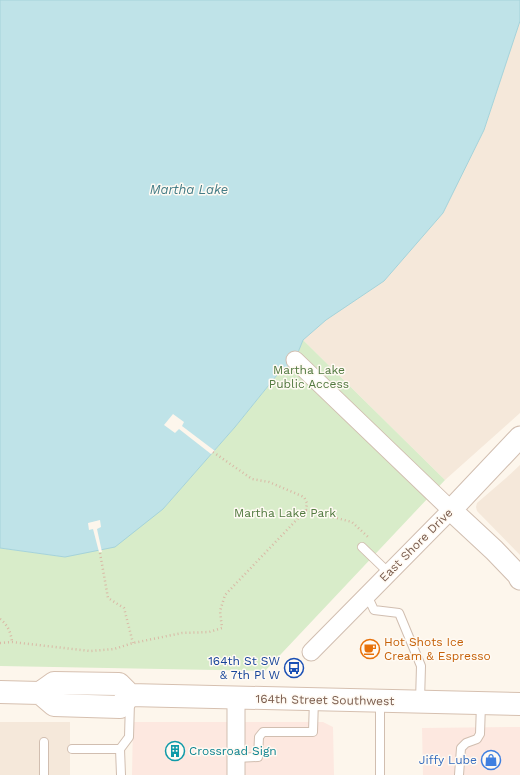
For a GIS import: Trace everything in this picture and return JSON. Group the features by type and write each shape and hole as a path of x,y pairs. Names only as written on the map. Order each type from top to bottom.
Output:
{"main road":[{"path":"0,692 40,693 54,683 119,684 130,695"},
{"name":"164th Street Southwest","path":"130,695 520,704"}],"street":[{"path":"295,360 494,550 520,579"},
{"name":"East Shore Drive","path":"311,652 451,510 520,437"},
{"path":"236,698 236,775"}],"lane":[{"path":"362,548 389,573"},
{"path":"367,595 374,610 399,613 421,666 420,702"},
{"path":"121,775 120,749 129,737 130,695"},
{"path":"236,758 258,757 259,737 263,732 313,732 314,700"},
{"path":"380,701 380,775"},
{"path":"459,775 461,748 466,743 477,739 480,734 482,703"},
{"path":"44,742 44,775"},
{"path":"72,749 120,749"}],"path":[{"path":"0,642 90,651 114,649 133,643 182,633 208,632 222,628 220,611 225,595 306,510 307,503 304,497 269,482 252,479 213,452"},
{"path":"306,510 352,522 369,538"},
{"path":"100,553 108,598 124,608 133,643"},
{"path":"0,620 4,622 11,633 12,642"}],"shaded area":[{"path":"520,21 520,413 445,480 303,340 443,213 484,130"},
{"path":"520,465 520,555 477,511 476,507 477,503"},
{"path":"0,722 70,722 70,775 0,775"},
{"path":"133,722 323,722 333,727 334,775 132,775"},
{"path":"520,727 520,775 423,775 422,728"}],"green space":[{"name":"Martha Lake Park","path":"303,340 445,480 265,671 0,666 0,548 65,557 163,509 235,427 277,375 295,360"}],"water":[{"name":"Martha Lake","path":"0,0 520,0 520,21 484,130 443,213 384,281 326,320 303,340 295,360 277,375 235,427 163,509 115,547 65,557 0,548"}],"pier":[{"path":"173,414 184,422 182,426 215,451 211,454 179,429 175,433 164,425"},
{"path":"100,520 101,527 97,529 102,552 99,552 93,529 89,530 88,523"}],"place":[{"name":"Hot Shots Ice Cream & Espresso","path":"370,649"},
{"name":"164th St SW & 7th Pl W","path":"294,668"},
{"name":"Crossroad Sign","path":"175,751"},
{"name":"Jiffy Lube","path":"491,760"}],"park label":[{"name":"Martha Lake Public Access","path":"309,377"}]}
